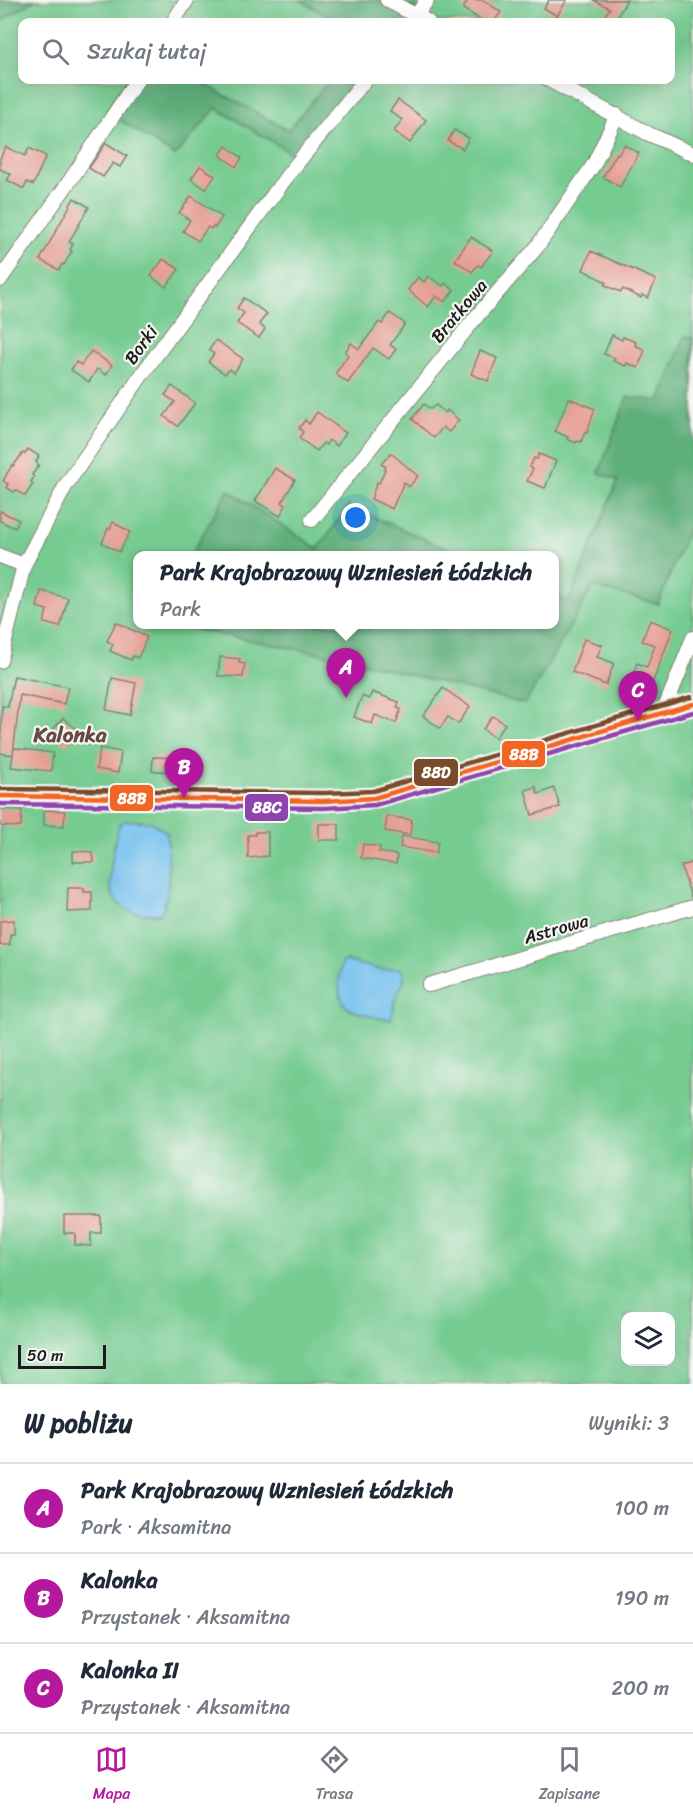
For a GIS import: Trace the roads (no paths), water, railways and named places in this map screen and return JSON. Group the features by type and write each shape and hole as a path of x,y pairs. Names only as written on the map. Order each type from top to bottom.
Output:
{"street":[{"path":"176,18 187,0"},
{"path":"387,0 414,18"},
{"path":"420,18 427,0"},
{"path":"0,280 134,84"},
{"name":"Borki","path":"0,661 24,565 66,485 131,389 290,172 362,84"},
{"path":"557,84 649,134 693,154"},
{"name":"Bratkowa","path":"312,520 477,316 537,247 594,164 617,115"},
{"path":"0,556 24,565"},
{"path":"663,713 693,638"},
{"path":"0,796 324,801 374,798 693,704"},
{"name":"Astrowa","path":"429,985 693,907"}],"water":[{"path":"127,820 151,822 167,833 168,884 162,913 141,914 128,910 113,896 110,881 114,849 120,823"},
{"path":"347,961 382,970 398,968 403,971 404,981 397,993 391,1019 355,1012 345,1005 340,993 339,980 342,962"}],"place":[{"name":"Park Krajobrazowy Wzniesień Łódzkich","path":"346,698"},
{"name":"Kalonka II","path":"638,721"},
{"name":"Kalonka","path":"184,798"}],"district":[{"name":"Kalonka","path":"70,735"}]}
